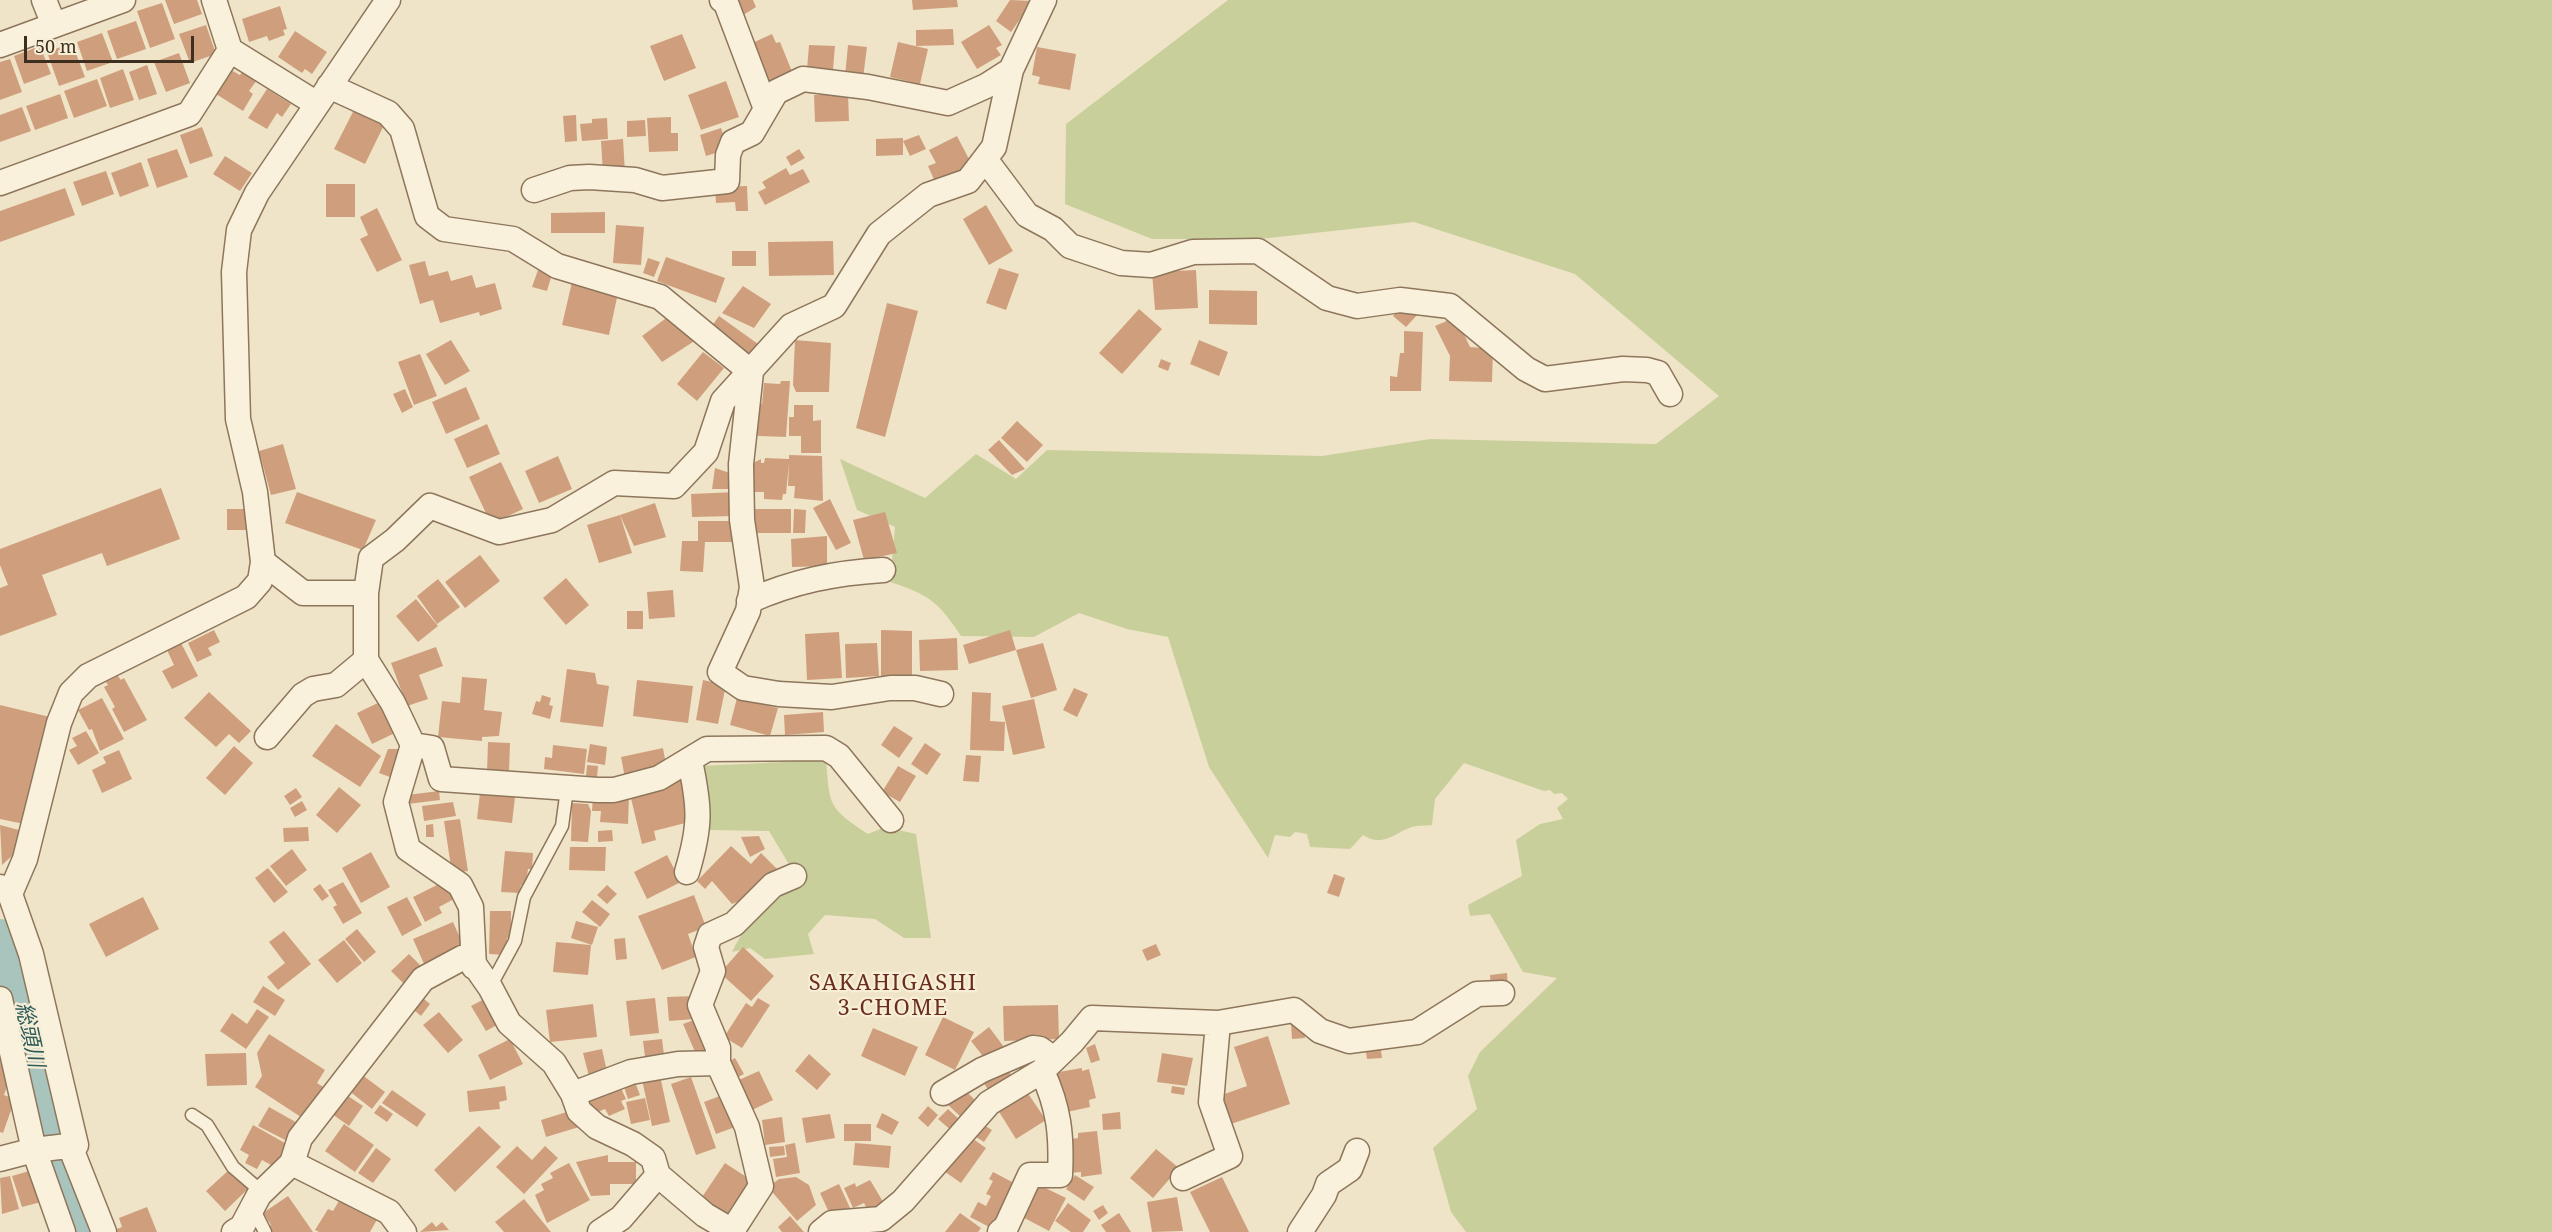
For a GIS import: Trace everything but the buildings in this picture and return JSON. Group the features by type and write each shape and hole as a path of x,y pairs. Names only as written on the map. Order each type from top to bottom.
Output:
{"street":[{"path":"44,0 54,25"},
{"path":"0,45 123,0"},
{"path":"214,0 230,50 323,95 388,113 402,129 428,216 444,229 513,239 557,266 660,297 751,372"},
{"path":"104,1232 72,1151 76,1145 31,954 5,891 25,859 59,723 71,693 88,676 246,597 260,581 263,562 255,492 238,419 234,272 239,230 257,193 388,0"},
{"path":"722,0 726,3 766,109"},
{"path":"474,968 471,907 460,885 408,849 396,802 413,745 393,703 366,660 366,593 371,558 395,540 430,506 499,532 552,520 614,483 674,486 706,452 723,400 792,326 834,306 879,234 928,195 968,181 985,159 994,147 1011,70 1044,0"},
{"path":"0,183 189,114 230,50"},
{"path":"534,190 570,178 589,177 635,180 662,188 728,181 728,155 733,142 752,134 777,92 803,79 868,87 948,103 986,86 1011,70"},
{"path":"985,159 1027,215 1053,229 1070,246 1121,263 1151,265 1193,252 1258,251 1327,298 1357,306 1400,300 1450,306 1526,369 1545,379 1623,369 1647,370 1658,373 1670,394"},
{"path":"751,372 741,464 742,520 752,587 748,611 720,672 743,688 779,694 832,697 890,688 915,688 941,694"},
{"path":"263,562 303,593 366,593"},
{"path":"749,601 785,585 830,574 883,570"},
{"path":"267,737 303,695 313,689 336,685 366,660"},
{"path":"413,745 432,748 441,779 567,789 614,790 659,778 707,749 826,748 839,756 891,820"},
{"path":"687,872 698,836 698,799 690,761"},
{"path":"234,1232 242,1227 257,1202 292,1163 300,1138 423,980 462,958 469,957 474,968 490,987 509,1023 554,1064 573,1094 579,1111 597,1127 633,1144 653,1158 658,1175 705,1215 733,1232 761,1186 747,1127 718,1063 718,1048 700,1005 713,971 706,947 710,935 734,924 773,885 794,876"},
{"path":"821,1232 832,1223 881,1219 910,1194 989,1103 1048,1065 1092,1018 1218,1023 1294,1010 1320,1032 1349,1041 1417,1032 1477,994 1502,993"},
{"path":"0,999 34,1150 63,1232"},
{"path":"1183,1178 1230,1156 1211,1102 1218,1023"},
{"path":"943,1093 982,1070 1033,1048 1040,1049 1048,1065 1062,1134 1060,1175 1030,1175 1006,1227 1000,1232"},
{"path":"573,1094 632,1072 678,1064 718,1063"},
{"path":"0,1159 34,1150 76,1145"},
{"path":"1300,1232 1319,1205 1328,1184 1350,1169 1357,1151"},
{"path":"292,1163 389,1212 404,1232"},
{"path":"600,1232 621,1218 658,1175"}],"lane":[{"path":"490,987 515,941 524,897 562,826 567,789"},
{"path":"192,1116 207,1125 257,1202 257,1216 264,1232"}],"green space":[{"path":"1228,0 2552,0 2552,1232 1466,1232 1451,1212 1433,1148 1477,1109 1468,1076 1480,1052 1557,978 1523,972 1490,914 1470,916 1468,905 1522,876 1516,840 1540,824 1563,819 1557,808 1568,799 1562,793 1554,794 1550,790 1544,791 1464,763 1435,799 1432,825 1412,827 1383,840 1370,839 1363,835 1350,849 1310,847 1307,834 1295,832 1290,837 1275,835 1268,858 1209,767 1168,637 1127,629 1079,613 1034,637 961,636 939,607 924,596 890,582 895,527 857,510 840,459 925,498 976,454 1016,479 1047,450 1322,456 1430,439 1656,444 1719,396 1575,274 1414,222 1260,239 1152,239 1065,204 1066,124"},
{"path":"826,760 831,797 838,811 845,818 868,834 885,827 916,834 931,938 904,938 875,919 825,915 808,934 814,954 765,959 750,948 732,952 752,920 768,902 799,881 769,831 707,830 700,766"}],"waterway":[{"name":"総頭川","path":"0,939 13,963 51,1133"},
{"name":"総頭川","path":"58,1160 85,1232"}],"district":[{"name":"SAKAHIGASHI 3-CHOME","path":"893,996"}]}
